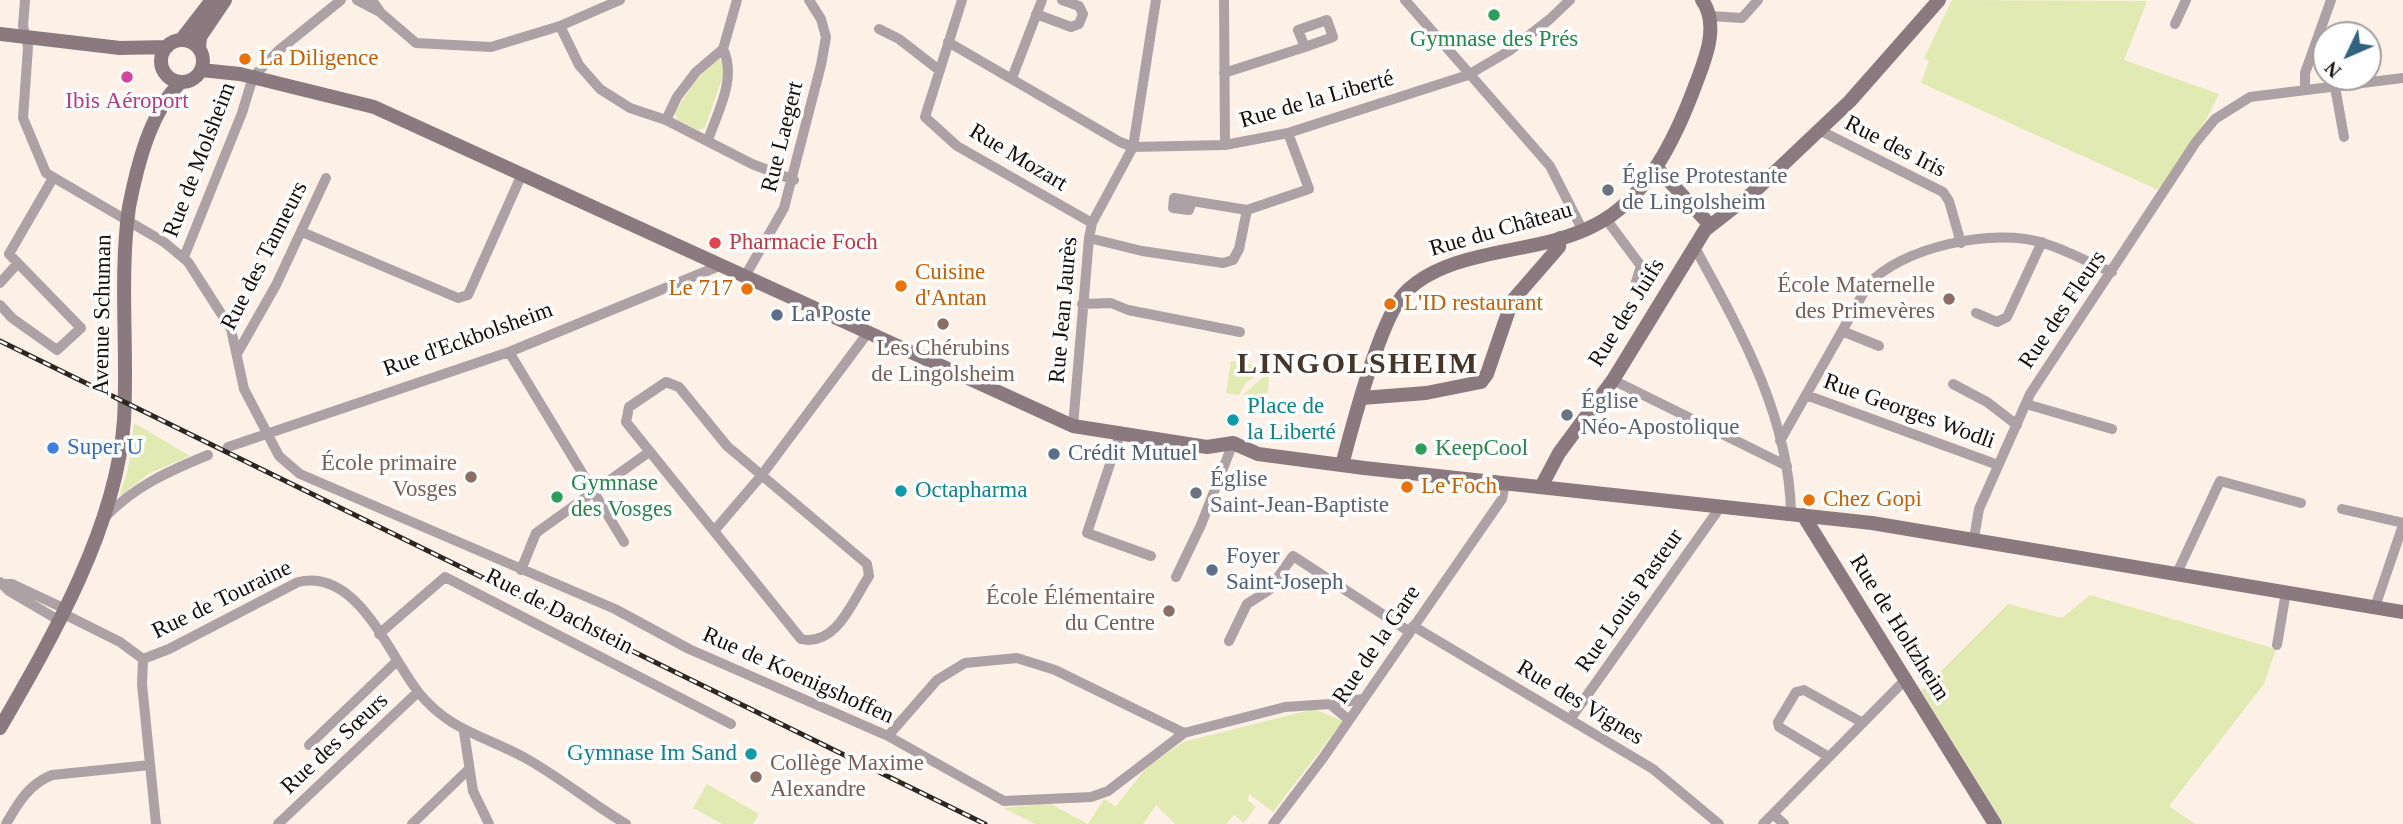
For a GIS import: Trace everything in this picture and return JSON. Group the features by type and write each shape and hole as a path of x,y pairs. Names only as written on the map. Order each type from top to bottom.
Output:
{"main road":[{"path":"0,34 120,48 167,47 181,40 212,0"},
{"path":"120,48 164,70 181,82 190,80 201,58 200,37 225,0"},
{"path":"1702,0 1710,16"},
{"name":"Rue des Juifs","path":"1541,487 1559,453 1613,380 1694,246 1708,228 1755,191 1850,101 1940,0"},
{"name":"Rue du Château","path":"1342,465 1384,332 1402,296 1424,276 1470,259 1583,231 1606,219 1654,170 1675,134 1701,71 1709,38 1710,16"},
{"path":"181,40 192,42 201,58 246,75 374,107 1073,426 1207,447 1233,443 1258,454 1342,465 1797,514 1975,538 2403,612"},
{"path":"164,70 167,47"},
{"name":"Avenue Schuman","path":"100,522 115,472 124,421 127,221 137,173 160,110 164,70"},
{"name":"Avenue Schuman","path":"160,110 181,82"},
{"path":"1654,170 1708,228"},
{"path":"1362,398 1426,393 1481,382 1487,374 1512,301 1559,247 1560,238"},
{"name":"Rue de Holtzheim","path":"1797,514 1995,824"},
{"path":"0,728 64,614 100,522"}],"street":[{"path":"0,305 12,318 57,350 81,328 9,252 52,177 46,173 23,118 27,36 23,26 25,0"},
{"path":"246,75 341,0"},
{"path":"357,0 381,13"},
{"path":"372,0 381,13 407,37 426,46 491,47 560,26 620,0"},
{"path":"666,120 677,97 696,72 723,49 737,0"},
{"name":"Rue Laegert","path":"744,278 784,208 794,180 826,37 821,19 809,0"},
{"path":"879,29 899,39 939,70 962,0"},
{"path":"1012,78 1042,0"},
{"path":"1036,14 1071,27 1079,24 1083,14 1079,6 1062,0"},
{"name":"Rue Jean Jaurès","path":"1073,426 1089,238 1092,223 1133,147 1156,0"},
{"path":"1224,0 1225,145"},
{"path":"1405,0 1550,166 1583,231"},
{"name":"Rue de la Liberté","path":"1133,147 1225,145 1288,133 1468,75 1509,51 1570,0"},
{"path":"1710,16 1742,18 1759,0"},
{"path":"2175,24 2186,0"},
{"path":"2305,89 2305,73 2331,0"},
{"path":"560,26 579,65 600,89 630,108 666,120 742,159 794,180"},
{"path":"948,42 1133,147"},
{"path":"1224,73 1305,47"},
{"path":"708,140 729,81 730,62 723,49"},
{"name":"Rue Mozart","path":"939,70 925,111 928,121 957,146 1092,223"},
{"name":"Rue de Molsheim","path":"184,257 221,168 246,75"},
{"name":"Rue des Fleurs","path":"2382,81 2403,78"},
{"name":"Rue des Fleurs","path":"1975,538 1979,509 2026,404 2196,142 2215,119 2250,97 2312,89"},
{"path":"2336,91 2344,137"},
{"name":"Rue des Iris","path":"1819,130 1943,192 1950,201 1961,243"},
{"path":"1192,201 1247,210 1309,189 1288,133"},
{"path":"302,232 458,299 468,295 522,174"},
{"name":"Rue de Molsheim","path":"52,177 164,242 184,257 225,317 238,352 244,390 268,435"},
{"name":"Rue des Tanneurs","path":"238,352 302,232 326,178"},
{"path":"1089,238 1223,263 1233,260 1239,249 1247,210"},
{"path":"1606,219 1641,266 1636,282"},
{"path":"1780,441 1842,331 1879,273 1897,261 1961,243 2005,236 2042,242 2112,272"},
{"path":"1976,313 1997,322 2007,317 2042,242"},
{"path":"1694,246 1765,384 1797,514"},
{"path":"0,283 18,263"},
{"name":"Rue d'Eckbolsheim","path":"228,447 509,352 719,266"},
{"path":"1082,304 1111,303 1128,310 1240,332"},
{"path":"1842,331 1879,346"},
{"path":"714,531 761,476 867,334"},
{"path":"509,352 624,542"},
{"path":"1613,380 1787,466"},
{"path":"666,382 673,382 727,446 867,564 869,576 830,636 814,642 801,639 649,452 626,422 625,414 629,407 666,382"},
{"path":"1953,384 1987,402 2017,425"},
{"name":"Rue Georges Wodli","path":"1806,395 1998,465"},
{"path":"2026,404 2112,429"},
{"path":"1773,415 1791,422"},
{"path":"1120,434 1087,533 1151,556"},
{"name":"Rue de Koenigshoffen","path":"268,435 286,464 300,474 615,609 689,649 888,736 997,798 1010,801 1091,797 1108,792 1184,733 1285,707 1363,699"},
{"path":"1176,577 1201,525 1233,443"},
{"path":"521,570 536,533 595,494 649,452"},
{"path":"100,522 132,492 155,477 208,455"},
{"path":"2177,573 2220,481 2301,503"},
{"name":"Rue de la Gare","path":"1273,824 1349,720 1502,499 1505,484"},
{"name":"Rue Louis Pasteur","path":"1571,718 1721,506"},
{"path":"2342,509 2403,524 2375,607"},
{"name":"Rue des Vignes","path":"1229,641 1247,604 1269,590 1293,556 1412,629 1571,718 1653,769 1719,824"},
{"name":"Rue de Dachstein","path":"379,634 445,577 732,724"},
{"name":"Rue de Touraine","path":"143,659 169,649 298,582 312,579 333,582 345,590 418,692 441,716 464,732 527,759 626,824"},
{"path":"1,584 12,583 50,601 61,607 64,614 143,659 142,684 156,824"},
{"path":"2277,645 2286,592"},
{"path":"888,736 937,680 965,663 1017,658 1055,670 1184,733"},
{"path":"309,745 397,661"},
{"path":"1763,824 1904,681"},
{"path":"1829,757 1779,727 1778,722 1796,692 1804,690 1863,723"},
{"name":"Rue des Sœurs","path":"278,824 418,692"},
{"path":"1329,704 1349,720"},
{"path":"464,732 473,792 485,823"},
{"path":"6,824 26,791 39,780 52,775 150,765"},
{"path":"412,824 468,770"},
{"path":"1773,814 1784,824"}],"green space":[{"path":"1952,0 2147,1 2124,60 2219,94 2205,122 2158,190 1921,83 1929,61 1924,58"},
{"path":"719,59 723,61 723,76 705,128 698,130 678,120 674,113 696,80"},
{"path":"1231,361 1267,367 1245,384 1239,395 1226,393"},
{"path":"1269,372 1268,392 1260,397 1243,395"},
{"path":"134,423 190,456 148,474 119,497 128,469"},
{"path":"2090,595 2276,649 2264,684 2169,806 2195,824 2004,824 1921,691 2008,604 2062,618"},
{"path":"1314,709 1343,721 1273,812 1249,794 1248,800 1256,807 1244,823 1234,815 1226,824 1175,824 1156,805 1143,824 1088,824 1104,799 1116,806 1146,768 1183,742"},
{"path":"707,784 759,814 753,824 722,824 693,808"},
{"path":"1049,803 1088,824 1035,824 1003,808"}],"railway":[{"path":"0,341 985,824"}],"place":[{"name":"Gymnase des Prés","path":"1494,15"},
{"name":"La Diligence","path":"245,59"},
{"name":"Ibis Aéroport","path":"127,77"},
{"name":"Église Protestante de Lingolsheim","path":"1608,190"},
{"name":"Pharmacie Foch","path":"715,243"},
{"name":"Cuisine d'Antan","path":"901,286"},
{"name":"Le 717","path":"747,289"},
{"name":"École Maternelle des Primevères","path":"1949,299"},
{"name":"L'ID restaurant","path":"1390,304"},
{"name":"La Poste","path":"777,315"},
{"name":"Les Chérubins de Lingolsheim","path":"943,324"},
{"name":"Église Néo-Apostolique","path":"1567,415"},
{"name":"Place de la Liberté","path":"1233,420"},
{"name":"Super U","path":"53,448"},
{"name":"KeepCool","path":"1421,449"},
{"name":"Crédit Mutuel","path":"1054,454"},
{"name":"École primaire Vosges","path":"471,477"},
{"name":"Le Foch","path":"1407,487"},
{"name":"Octapharma","path":"901,491"},
{"name":"Église Saint-Jean-Baptiste","path":"1196,493"},
{"name":"Gymnase des Vosges","path":"557,497"},
{"name":"Chez Gopi","path":"1809,500"},
{"name":"Foyer Saint-Joseph","path":"1212,570"},
{"name":"École Élémentaire du Centre","path":"1169,611"},
{"name":"Gymnase Im Sand","path":"751,754"},
{"name":"Collège Maxime Alexandre","path":"756,777"}],"district":[{"name":"LINGOLSHEIM","path":"1358,365"}]}
